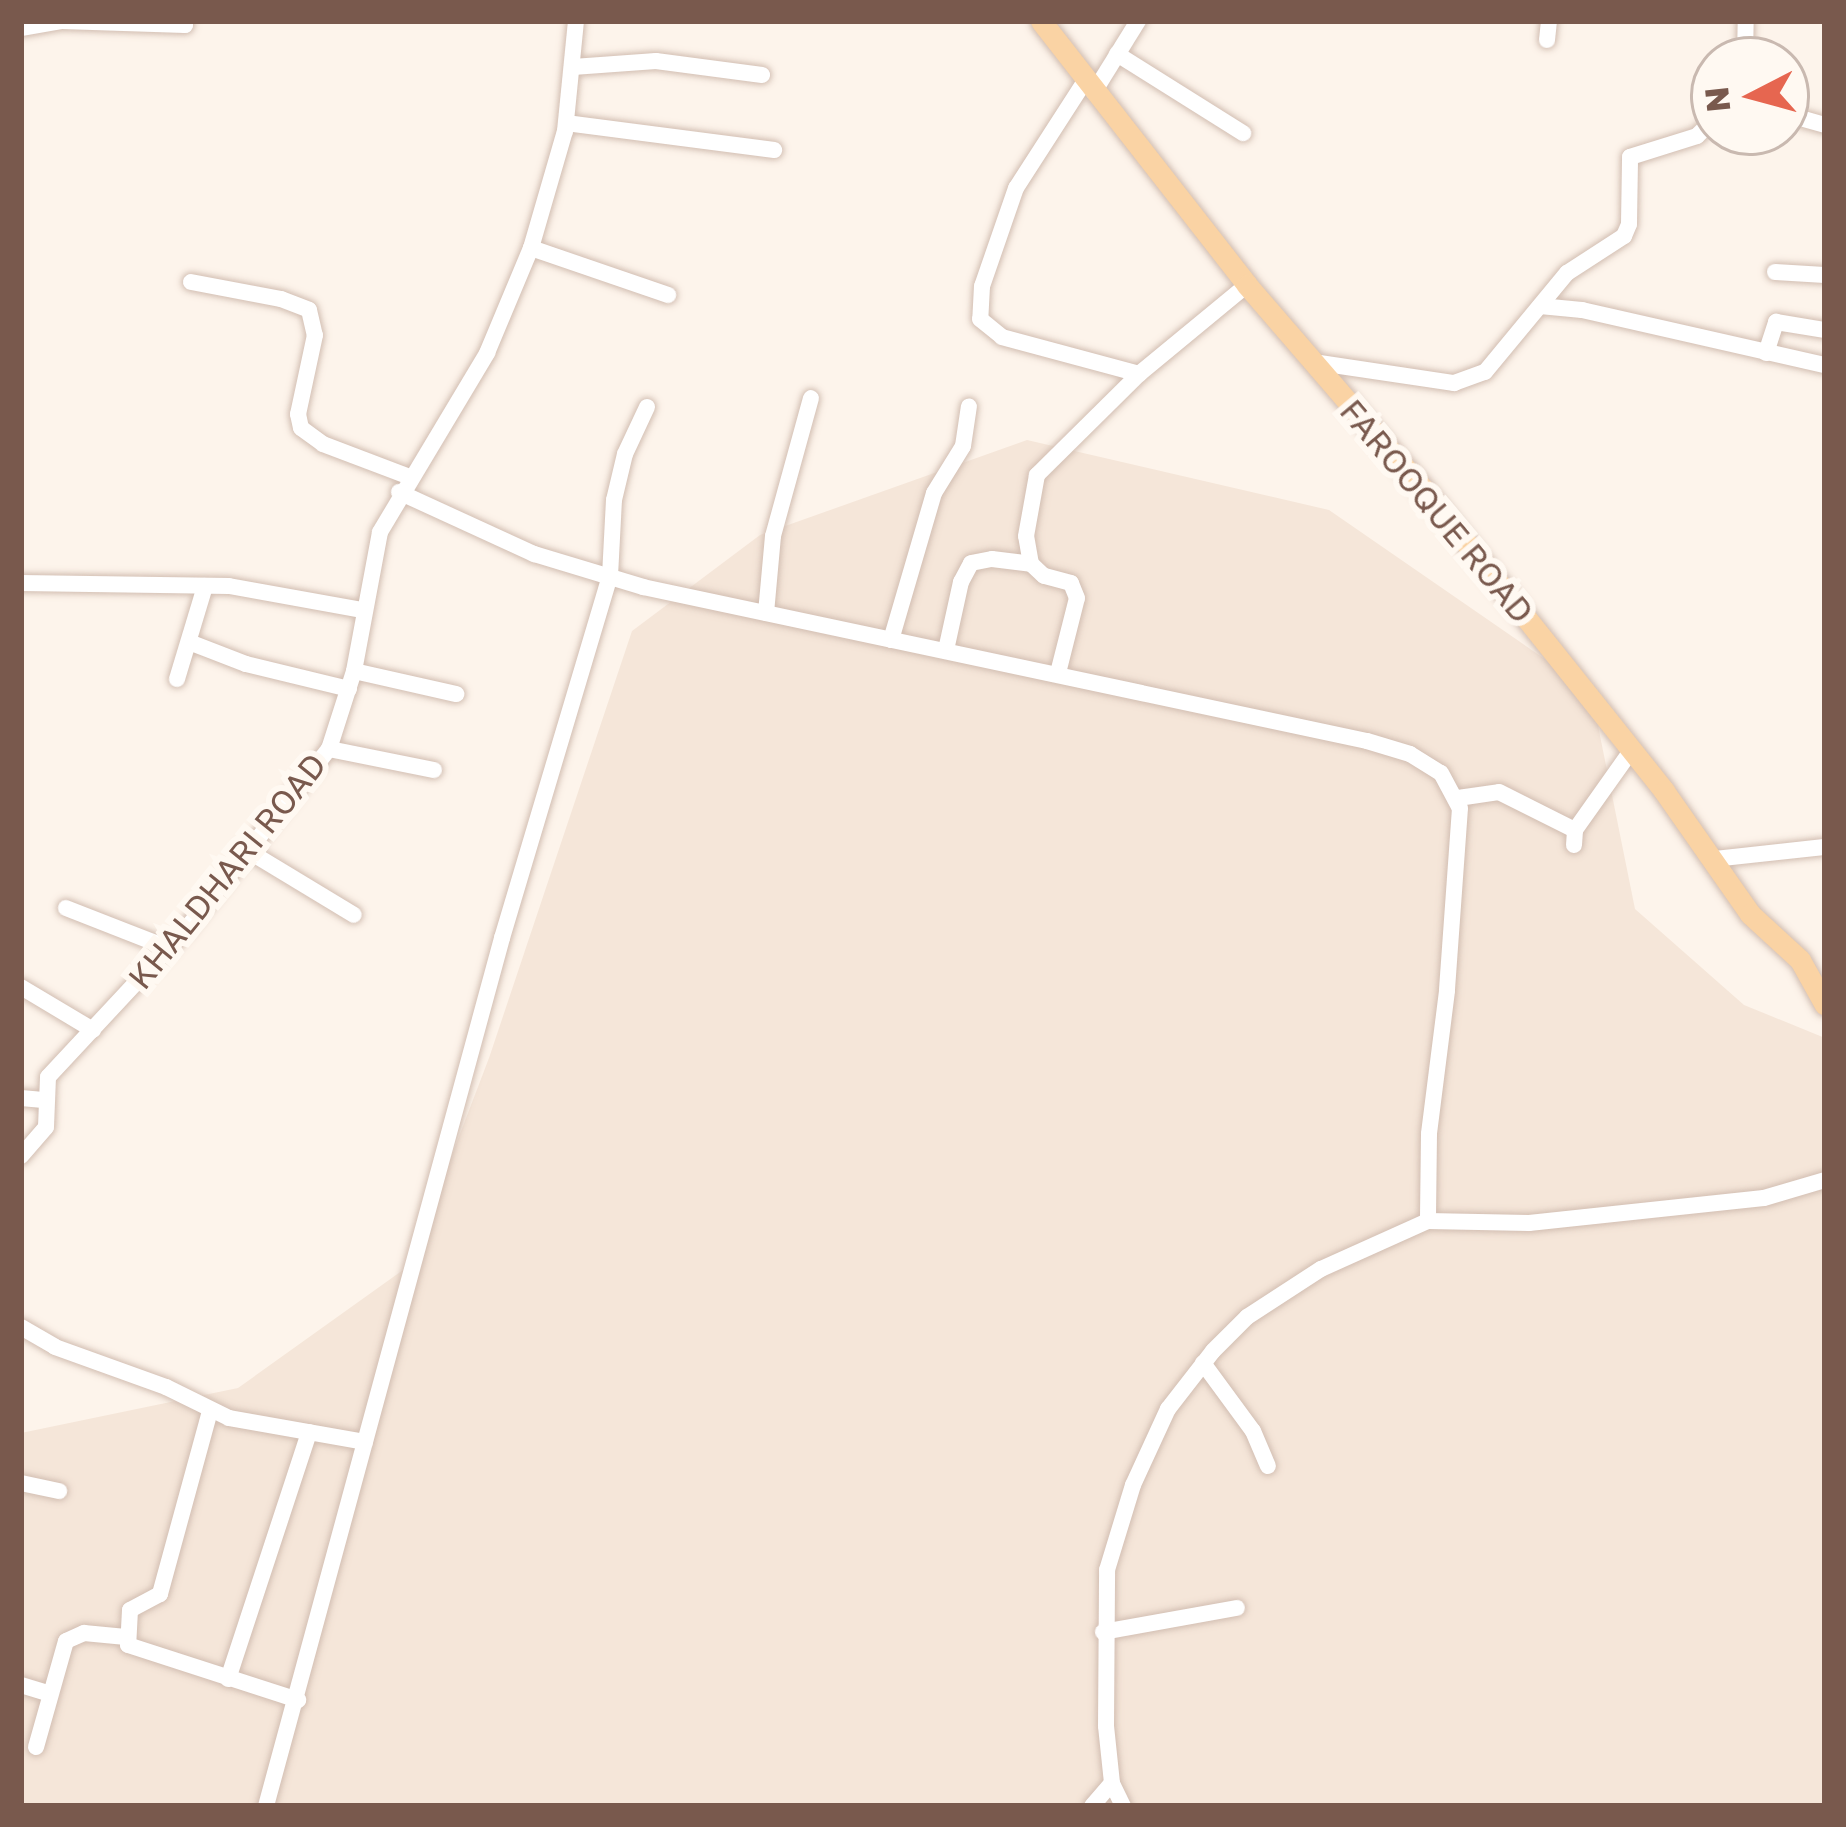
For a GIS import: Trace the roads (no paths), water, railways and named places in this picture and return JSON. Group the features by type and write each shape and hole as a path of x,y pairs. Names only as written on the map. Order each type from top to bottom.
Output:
{"main road":[{"name":"FAROOQUE ROAD","path":"1042,21 1247,285 1424,490 1631,751 1750,914 1800,960 1825,1005"}],"street":[{"path":"21,28 62,21 185,26 185,21"},
{"name":"KHALDHARI ROAD","path":"21,1156 46,1127 49,1077 168,948 328,749 351,680 380,532 487,353 531,248 566,123 576,21"},
{"path":"1138,21 1016,188 982,286 980,319 1002,337 1139,374"},
{"path":"1547,40 1549,21"},
{"path":"1117,54 1243,133"},
{"path":"573,67 656,61 761,75"},
{"path":"566,123 775,150"},
{"path":"1312,362 1386,376 1466,381 1508,350 1567,273 1624,236 1629,224 1630,157 1690,138"},
{"path":"531,248 668,296"},
{"path":"1774,272 1825,275"},
{"path":"191,281 280,299 309,310 315,334 298,414 301,428 322,444 534,554 766,614 1410,754 1441,773 1457,799 1447,991 1429,1134 1428,1221"},
{"path":"1031,564 1026,536 1037,475 1139,374 1247,285"},
{"path":"1540,306 1582,310 1825,365"},
{"path":"1766,353 1775,322 1825,330"},
{"path":"766,614 773,536 811,398"},
{"path":"891,640 934,493 963,446 969,406"},
{"path":"266,1806 502,938 610,576 614,500 625,454 647,407"},
{"path":"946,650 961,582 971,563 992,559 1031,564 1044,576 1076,588 1058,674"},
{"path":"21,583 206,586 362,610"},
{"path":"177,679 206,586"},
{"path":"188,642 246,664 456,694"},
{"path":"328,749 434,770"},
{"path":"1457,799 1499,792 1574,838 1631,751"},
{"path":"1714,859 1825,847"},
{"path":"245,849 354,915"},
{"path":"67,908 168,948"},
{"path":"21,987 93,1030"},
{"path":"21,1098 46,1100"},
{"path":"1124,1806 1112,1783 1103,1632 1107,1570 1133,1485 1168,1409 1247,1317 1285,1290 1428,1221 1529,1223 1765,1198 1825,1180"},
{"path":"21,1327 55,1347 166,1387 210,1411 250,1425 365,1442"},
{"path":"1203,1363 1253,1431 1268,1466"},
{"path":"126,1637 134,1604 160,1594 210,1411"},
{"path":"228,1679 309,1432"},
{"path":"21,1483 59,1491"},
{"path":"1103,1632 1237,1608"},
{"path":"36,1747 60,1653 72,1635 126,1637 140,1654 298,1700"},
{"path":"21,1685 50,1694"},
{"path":"1092,1806 1112,1783"}]}
